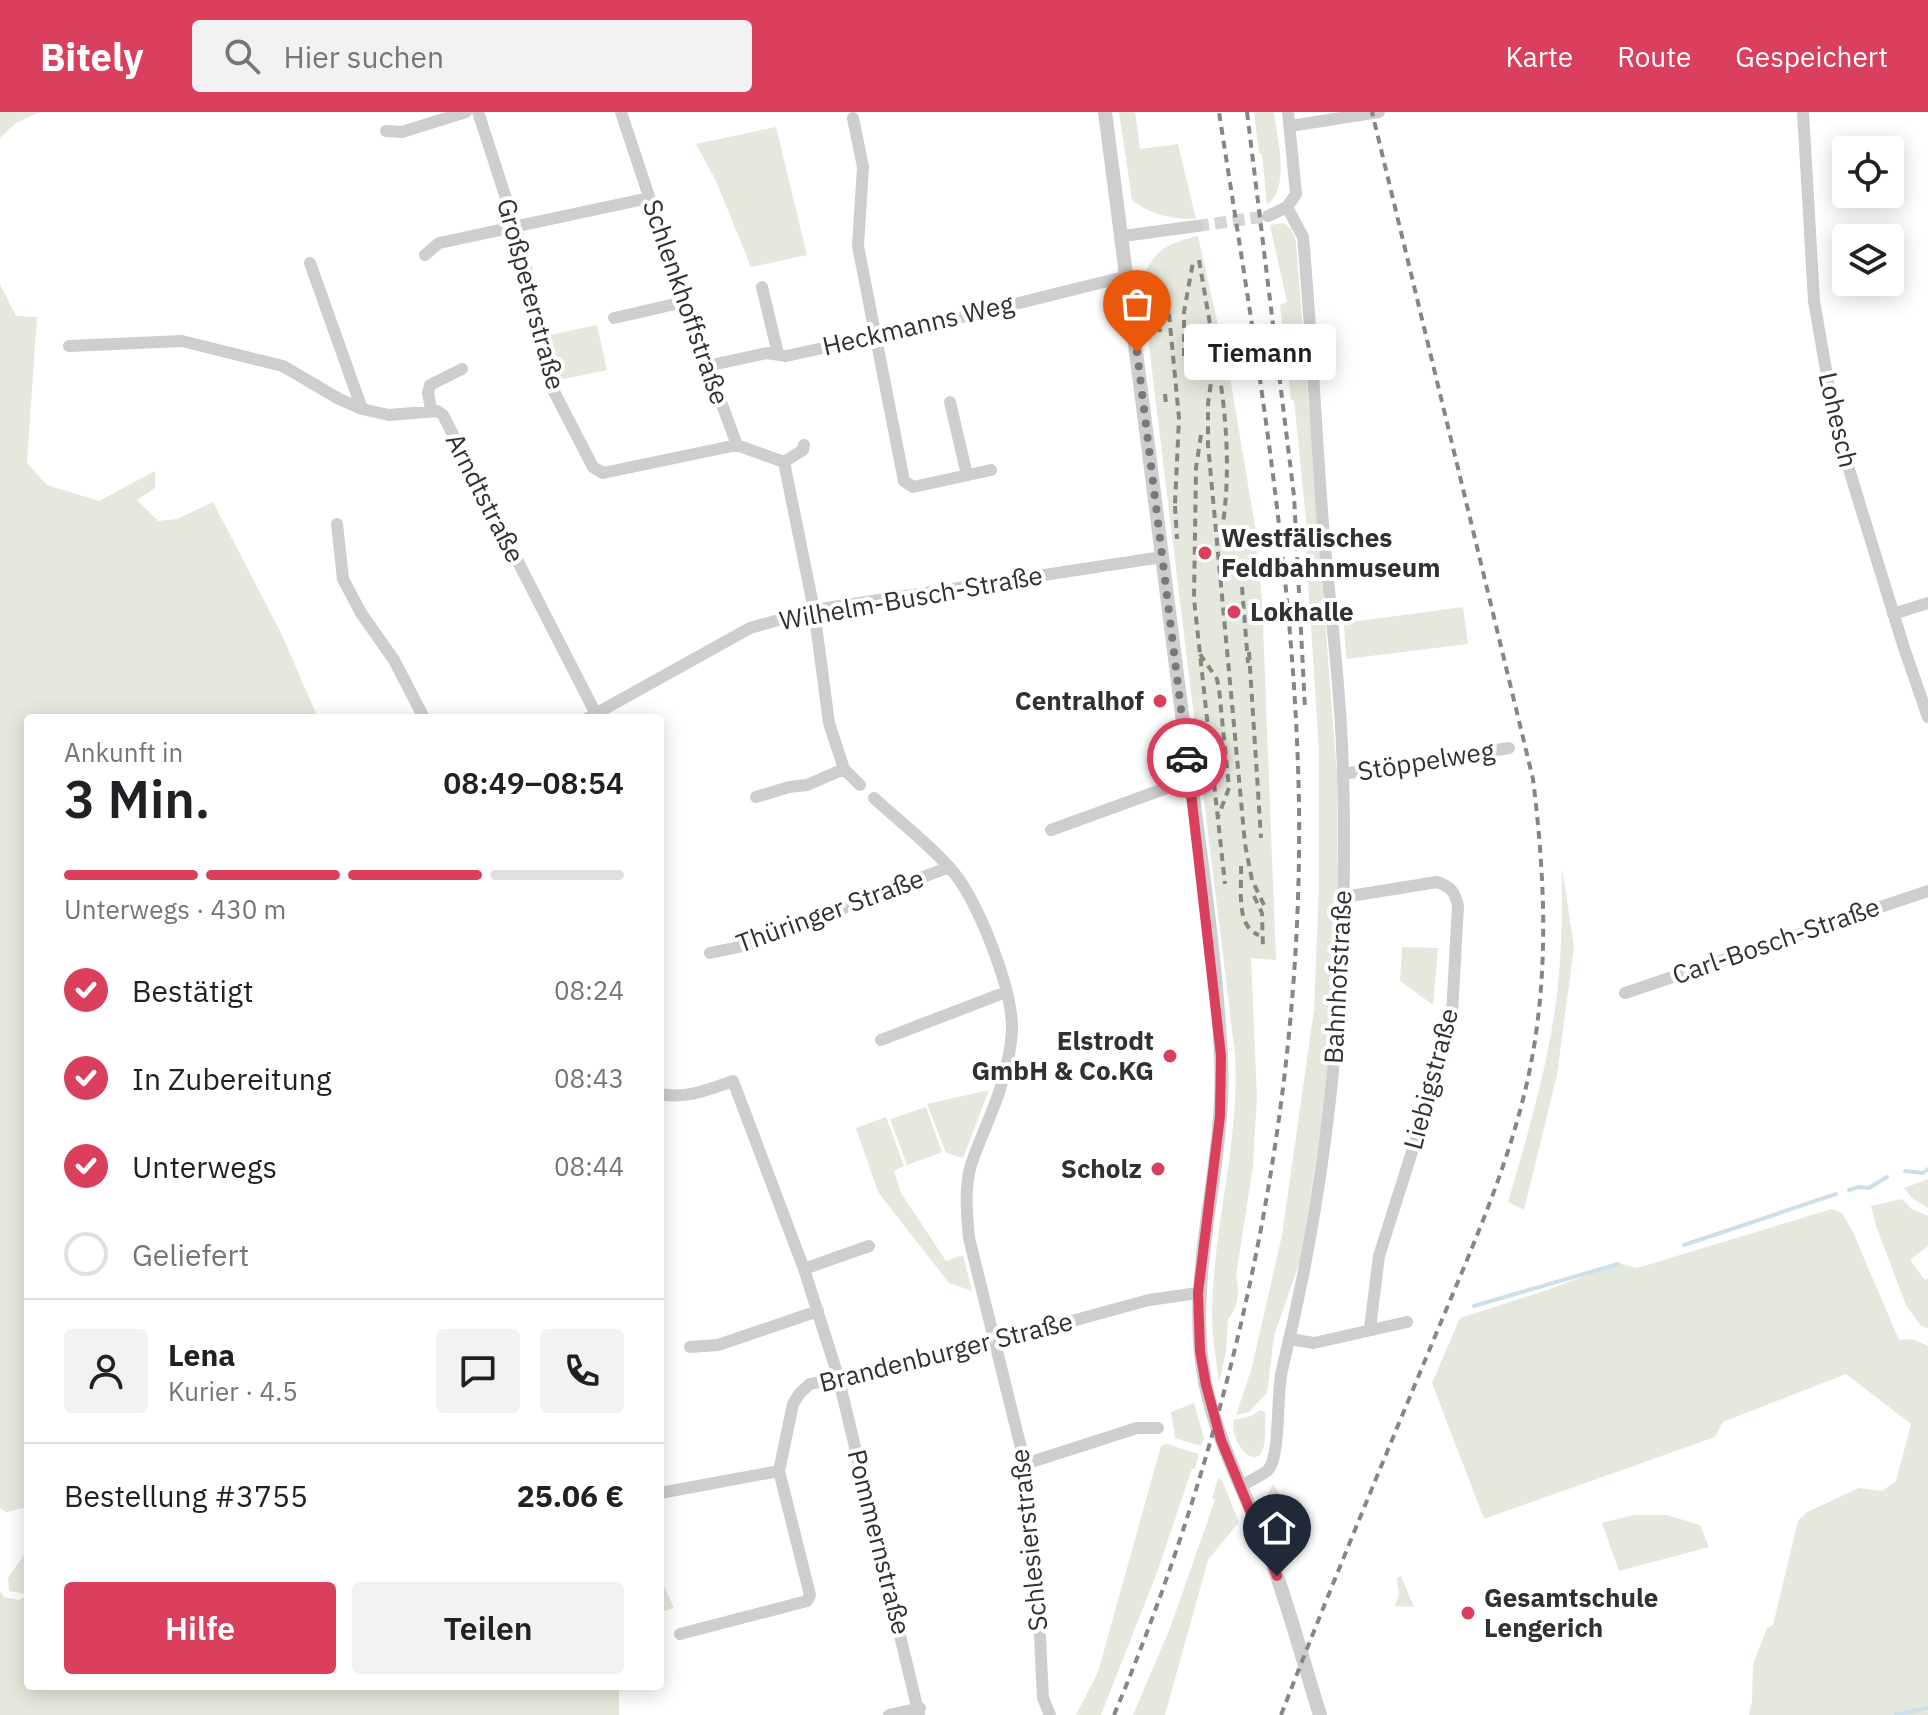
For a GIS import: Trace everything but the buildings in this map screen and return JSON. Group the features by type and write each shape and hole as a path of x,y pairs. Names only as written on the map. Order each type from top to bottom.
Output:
{"street":[{"path":"386,131 402,132 466,112"},
{"name":"Großpeterstraße","path":"478,112 515,226 531,288 549,382 593,467 603,473 737,445"},
{"name":"Schlenkhoffstraße","path":"621,112 684,302 737,445"},
{"path":"1105,112 1128,276 1222,1066 1220,1116 1198,1293 1200,1351 1218,1432 1277,1576 1320,1715"},
{"path":"1268,216 1287,207 1296,194 1288,112"},
{"path":"1290,126 1379,112"},
{"name":"Lohesch","path":"1803,112 1814,301 1836,427 1928,717"},
{"path":"853,118 863,167 858,246 904,481 913,487 991,470"},
{"path":"425,255 439,243 649,198"},
{"name":"Bahnhofstraße","path":"1240,1486 1268,1469 1274,1460 1277,1395 1303,1283 1330,1108 1340,998 1344,897 1343,774 1337,656 1324,540 1303,237 1287,207"},
{"path":"1123,236 1197,226"},
{"path":"310,263 362,409"},
{"name":"Heckmanns Weg","path":"707,366 767,353 786,356 938,323 1128,276"},
{"path":"762,287 778,354"},
{"path":"614,318 684,302"},
{"name":"Arndtstraße","path":"69,346 182,341 283,366 362,409 389,415 431,409 443,415 592,714"},
{"path":"431,409 430,385 462,369"},
{"path":"950,402 967,475"},
{"path":"737,445 784,462"},
{"path":"784,462 803,450 804,445"},
{"path":"784,462 814,610 829,723 844,769 860,785"},
{"path":"337,524 343,579 361,613 394,660 422,714"},
{"name":"Wilhelm-Busch-Straße","path":"599,714 750,628 814,610 1162,557"},
{"path":"1893,614 1928,603"},
{"name":"Stöppelweg","path":"1343,774 1509,748"},
{"path":"756,797 807,785 844,769"},
{"path":"1051,830 1175,785 1190,783"},
{"name":"Schlesierstraße","path":"874,798 949,867 967,889 979,913 1006,992 1012,1024 1010,1052 988,1127 970,1168 966,1204 969,1238 1025,1464 1036,1556 1043,1698 1050,1715"},
{"name":"Thüringer Straße","path":"710,953 748,945 949,867"},
{"name":"Liebigstraße","path":"1344,897 1437,882 1456,893 1458,906 1452,1014 1446,1044 1379,1256 1370,1328"},
{"name":"Carl-Bosch-Straße","path":"1625,993 1928,891"},
{"path":"881,1040 1006,992"},
{"name":"Pommernstraße","path":"664,1095 692,1096 733,1081 804,1269 838,1376 920,1712 889,1715"},
{"path":"804,1269 869,1246"},
{"name":"Brandenburger Straße","path":"680,1634 807,1601 810,1595 779,1471 793,1404 810,1384 995,1342 1149,1300 1198,1293"},
{"path":"690,1347 718,1345 818,1311"},
{"path":"1289,1339 1314,1343 1407,1322"},
{"path":"1025,1464 1137,1428 1158,1428"},
{"path":"664,1492 779,1471"}],"shaded area":[{"path":"0,112 40,112 16,123 0,138"},
{"path":"1119,112 1135,112 1140,149 1178,144 1196,219 1162,215 1132,200"},
{"path":"1254,112 1274,112 1281,162 1279,186 1267,205 1262,154 1259,153"},
{"path":"776,127 807,255 751,267 716,181 696,144"},
{"path":"1284,223 1291,229 1296,241 1337,775 1338,898 1334,995 1324,1107 1301,1258 1274,1336 1267,1393 1249,1412 1236,1415 1252,1367 1282,1235 1314,1010 1319,886 1319,751 1307,530 1294,400 1291,400 1280,305 1287,302 1270,225"},
{"path":"1198,236 1231,383 1259,550 1276,960 1251,958 1257,1096 1253,1166 1236,1276 1237,1299 1228,1319 1226,1352 1219,1382 1212,1322 1213,1281 1234,1120 1235,1055 1141,280 1151,261 1162,250"},
{"path":"0,284 16,316 37,317 27,463 47,485 99,501 155,471 155,488 137,500 158,521 177,519 213,502 281,633 316,714 24,714 24,1508 6,1512 0,1508"},
{"path":"597,325 607,370 555,381 545,336"},
{"path":"1463,607 1468,644 1346,659 1344,623"},
{"path":"1562,867 1574,947 1557,1075 1524,1210 1508,1202 1540,1086 1554,1016 1560,960"},
{"path":"1402,947 1438,948 1433,1005 1400,981"},
{"path":"989,1090 963,1158 946,1153 927,1104"},
{"path":"926,1107 942,1152 907,1165 890,1119"},
{"path":"886,1117 904,1166 894,1171 901,1193 946,1261 963,1255 972,1291 949,1283 878,1192 856,1128"},
{"path":"1928,1179 1928,1208 1913,1199 1904,1188"},
{"path":"1902,1199 1912,1209 1928,1216 1928,1246 1910,1260 1925,1280 1928,1278 1928,1328 1921,1326 1906,1305 1871,1206"},
{"path":"1832,1209 1842,1213 1852,1230 1899,1340 1913,1339 1928,1346 1928,1715 1749,1715 1753,1664 1767,1628 1773,1625 1798,1521 1807,1512 1859,1488 1882,1491 1896,1481 1911,1424 1846,1374 1723,1422 1715,1437 1484,1519 1432,1383 1460,1318 1619,1263 1637,1268"},
{"path":"1194,1403 1204,1438 1201,1446 1175,1438 1171,1412"},
{"path":"1260,1410 1265,1412 1265,1437 1261,1454 1256,1457 1244,1452 1233,1428 1234,1420"},
{"path":"1167,1444 1199,1454 1195,1469 1192,1469 1156,1575 1101,1715 1076,1715 1098,1672 1161,1446"},
{"path":"1218,1478 1222,1480 1239,1522 1208,1560 1165,1715 1133,1715 1170,1628 1215,1500 1212,1498"},
{"path":"1273,1484 1286,1505 1286,1533 1272,1533 1267,1519 1266,1502"},
{"path":"1634,1515 1667,1515 1700,1525 1709,1547 1619,1571 1602,1523"},
{"path":"24,1555 24,1593 9,1591 8,1578"},
{"path":"1401,1576 1414,1607 1395,1606 1399,1595 1397,1578"},
{"path":"664,1586 674,1608 664,1611"},
{"path":"0,1591 4,1597 19,1600 24,1597 24,1690 619,1690 619,1715 0,1715"}],"waterway":[{"path":"1905,1171 1923,1173 1928,1169"},
{"path":"1849,1190 1869,1188 1887,1177"},
{"path":"1684,1245 1836,1194"},
{"path":"1474,1306 1618,1264"},
{"path":"1896,1715 1928,1708"}],"tunnel":[{"path":"1197,226 1268,216"}],"railway":[{"path":"1114,1715 1157,1606 1194,1496 1226,1383 1253,1269 1274,1154 1289,1037 1297,921 1299,804 1290,631 1271,457 1219,112"},
{"path":"1247,112 1294,496 1305,708"},
{"path":"1281,1715 1464,1268 1509,1149 1530,1068 1542,964 1542,871 1533,779 1372,112"},
{"path":"1199,260 1215,353 1208,404 1208,445 1245,844 1252,880 1264,905"},
{"path":"1184,356 1184,312 1193,262"},
{"path":"1156,301 1160,332"},
{"path":"1169,314 1179,418 1175,504"},
{"path":"1219,372 1227,448 1223,523"},
{"path":"1165,394 1166,404"},
{"path":"1201,435 1196,468 1194,599 1225,884"},
{"path":"1175,506 1177,539"},
{"path":"1242,587 1248,663"},
{"path":"1249,652 1261,838"},
{"path":"1200,654 1217,679 1219,689 1229,788 1218,817"},
{"path":"1241,866 1243,915 1251,931 1259,935"},
{"path":"1254,896 1262,913 1263,950"}],"way so far":[{"path":"1137,352 1187,758"}],"place":[{"name":"Tiemann","path":"1137,352"},
{"name":"Westfälisches Feldbahnmuseum","path":"1205,553"},
{"name":"Lokhalle","path":"1234,612"},
{"name":"Centralhof","path":"1160,701"},
{"name":"Elstrodt GmbH & Co.KG","path":"1170,1056"},
{"name":"Scholz","path":"1158,1169"},
{"name":"Gesamtschule Lengerich","path":"1468,1613"}],"route":[{"path":"1187,758 1209,934 1222,1076 1220,1116 1198,1293 1200,1351 1215,1423 1277,1576"}]}
